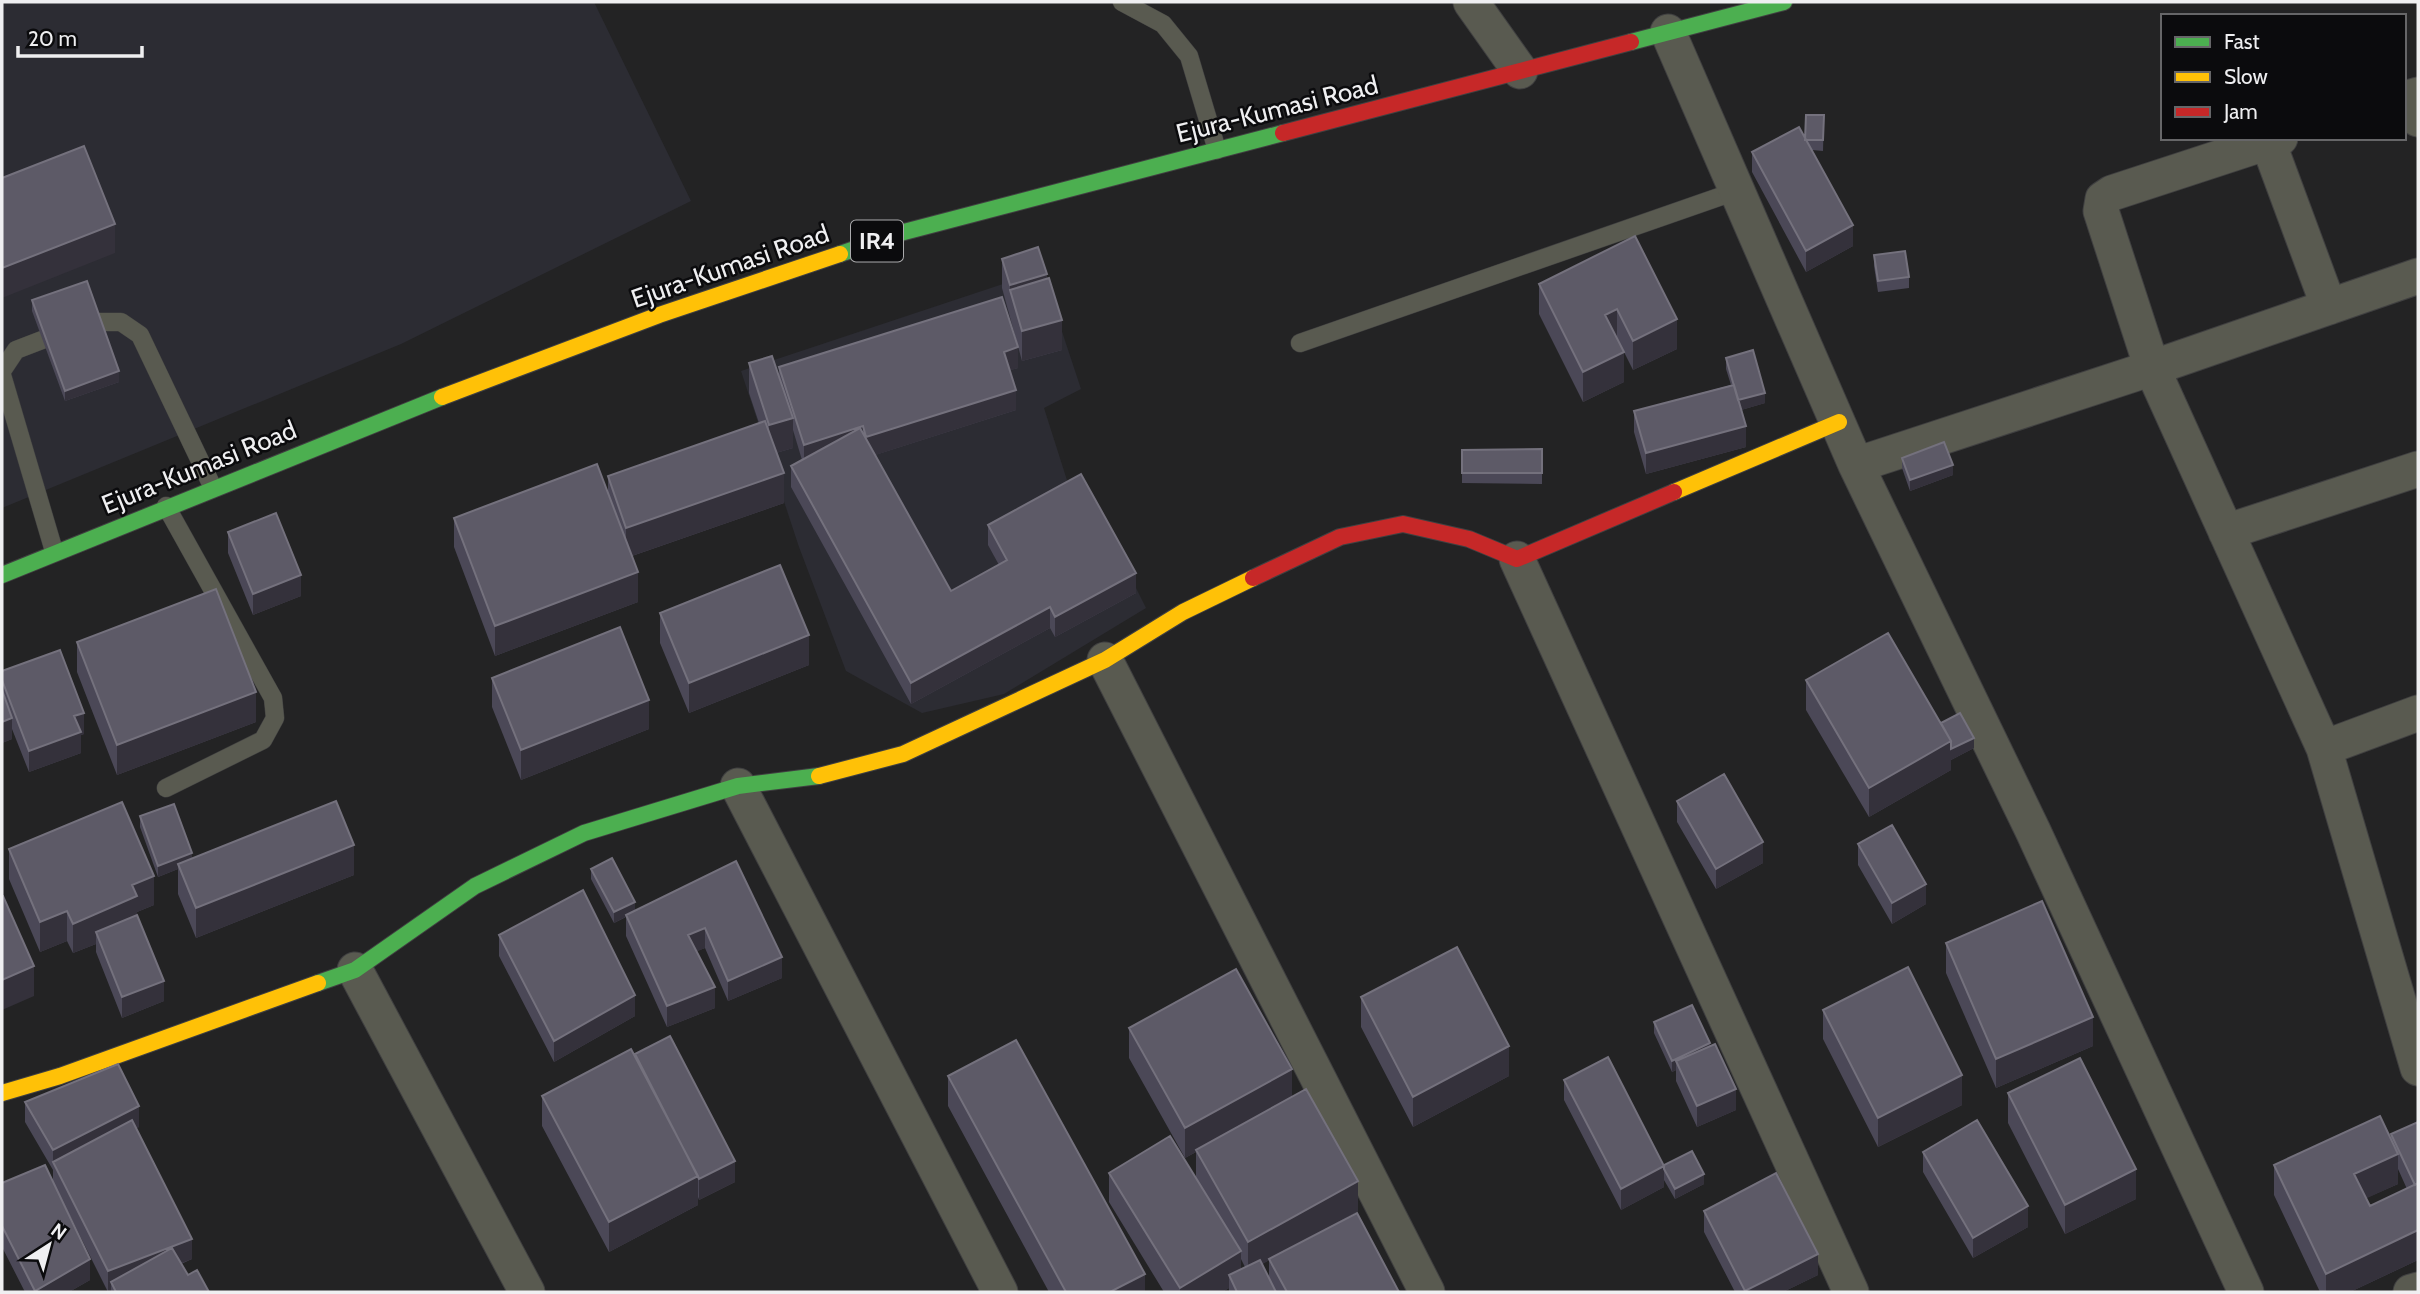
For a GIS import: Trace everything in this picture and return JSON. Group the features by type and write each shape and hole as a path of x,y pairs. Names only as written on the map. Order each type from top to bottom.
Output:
{"street":[{"path":"1471,2 1520,71"},
{"name":"Ejura-Kumasi Road","path":"2,575 166,506 659,315 904,232 1784,2"},
{"path":"1668,32 1739,190 1856,465 2033,831 2246,1292"},
{"path":"2329,307 2274,140 2112,192 2103,199 2101,211 2152,368 2324,748 2418,1068"},
{"path":"1856,465 2152,368 2418,276"},
{"path":"1517,559 1839,422"},
{"path":"2226,532 2418,469"},
{"path":"2,1093 60,1076 355,970 475,886 583,833 738,786 822,776 903,754 1105,660 1183,612 1340,537 1403,524 1469,539 1517,559 1850,1292"},
{"path":"1105,660 1427,1292"},
{"path":"2324,748 2418,713"},
{"path":"738,786 999,1292"},
{"path":"355,970 527,1292"},
{"path":"2411,1292 2418,1290"}],"lane":[{"path":"1122,2 1163,24 1189,56 1216,150"},
{"path":"1300,342 1739,190"},
{"path":"98,322 121,322 140,335 213,488"},
{"path":"42,340 16,350 2,373 54,551"},
{"path":"166,506 274,698 275,718 263,740 166,788"}],"shaded area":[{"path":"2,2 594,2 691,201 401,344 2,508"},
{"path":"1042,271 1081,389 1044,408 1072,496 1087,490 1146,608 1004,694 922,713 846,671 799,547 741,371"}],"building":[{"path":"1806,115 1824,115 1823,140 1805,140"},
{"path":"1799,127 1853,225 1806,251 1752,152"},
{"path":"84,146 115,224 2,268 2,178"},
{"path":"1635,236 1677,319 1633,341 1617,309 1605,315 1624,352 1583,372 1539,284"},
{"path":"1038,247 1047,274 1010,285 1002,259"},
{"path":"1905,251 1909,277 1878,281 1874,255"},
{"path":"1049,278 1062,320 1022,331 1010,290"},
{"path":"87,281 119,371 65,391 32,300"},
{"path":"1002,297 1018,347 1004,352 1016,390 866,437 863,426 804,445 779,367"},
{"path":"1753,350 1765,393 1738,400 1726,358"},
{"path":"772,356 793,418 769,425 749,363"},
{"path":"1734,385 1746,426 1646,453 1634,411"},
{"path":"765,421 784,473 626,528 608,476"},
{"path":"860,428 951,591 1007,560 988,525 1081,474 1136,573 1055,617 1050,607 911,683 791,466"},
{"path":"1944,442 1953,465 1910,480 1902,458"},
{"path":"1542,449 1542,473 1462,473 1462,450"},
{"path":"597,464 638,572 495,626 454,518"},
{"path":"276,513 301,575 253,594 228,532"},
{"path":"780,565 809,635 689,683 660,613"},
{"path":"216,589 256,692 117,745 77,642"},
{"path":"620,627 649,700 521,750 492,678"},
{"path":"1888,633 1951,741 1869,788 1806,680"},
{"path":"60,650 84,713 74,716 81,732 29,751 2,680 2,671"},
{"path":"2,690 12,718 2,722"},
{"path":"1960,713 1974,738 1951,749 1951,741 1941,723"},
{"path":"1724,774 1763,842 1716,869 1677,801"},
{"path":"336,801 354,845 196,908 178,864"},
{"path":"122,802 154,876 132,885 137,896 73,924 67,911 40,922 9,849"},
{"path":"174,804 192,853 158,866 140,816"},
{"path":"1892,825 1926,884 1892,903 1858,844"},
{"path":"612,858 635,902 614,912 591,869"},
{"path":"736,861 782,957 728,981 705,928 688,935 715,987 667,1006 626,915"},
{"path":"583,890 635,995 554,1041 499,935"},
{"path":"2,896 34,966 2,980"},
{"path":"2042,901 2093,1017 1996,1059 1946,943"},
{"path":"137,915 164,981 122,997 96,932"},
{"path":"1457,947 1509,1046 1413,1097 1361,997"},
{"path":"1908,967 1962,1075 1878,1118 1823,1010"},
{"path":"1236,969 1292,1069 1185,1128 1129,1028"},
{"path":"1692,1005 1710,1043 1672,1061 1654,1022"},
{"path":"670,1036 735,1161 699,1179 635,1054"},
{"path":"1016,1040 1145,1274 1110,1292 1066,1292 948,1076"},
{"path":"1715,1044 1736,1089 1697,1106 1676,1061"},
{"path":"631,1049 698,1176 609,1222 542,1096"},
{"path":"1608,1057 1664,1166 1621,1189 1564,1080"},
{"path":"2080,1058 2136,1169 2065,1205 2008,1093"},
{"path":"118,1064 139,1106 53,1150 25,1102"},
{"path":"1306,1089 1358,1181 1248,1242 1196,1150"},
{"path":"2380,1116 2398,1154 2354,1174 2370,1206 2418,1183 2418,1230 2326,1274 2274,1165"},
{"path":"132,1120 192,1239 108,1271 53,1162"},
{"path":"1977,1120 2028,1206 1973,1238 1923,1152"},
{"path":"2418,1122 2418,1183 2415,1185 2391,1134"},
{"path":"1170,1136 1241,1251 1180,1288 1109,1173"},
{"path":"1692,1151 1704,1174 1675,1189 1664,1165"},
{"path":"45,1165 90,1259 35,1291 2,1226 2,1183"},
{"path":"1776,1173 1818,1254 1745,1291 1704,1211"},
{"path":"1357,1213 1399,1292 1287,1292 1269,1259"},
{"path":"172,1248 188,1275 197,1270 209,1292 116,1292 111,1282"},
{"path":"1260,1260 1276,1292 1237,1292 1229,1275"}],"traffic: fast":[{"path":"1631,42 1784,2"},
{"path":"840,254 904,232 1283,133"},
{"path":"2,575 442,397"},
{"path":"318,983 355,970 475,886 584,833 738,786 819,776"}],"traffic: slow":[{"path":"442,397 659,315 840,254"},
{"path":"1674,492 1839,422"},
{"path":"819,776 903,754 1105,660 1183,612 1253,578"},
{"path":"2,1093 60,1076 318,983"}],"traffic: jam":[{"path":"1283,133 1631,42"},
{"path":"1253,578 1340,537 1403,524 1469,539 1517,559 1674,492"}]}
